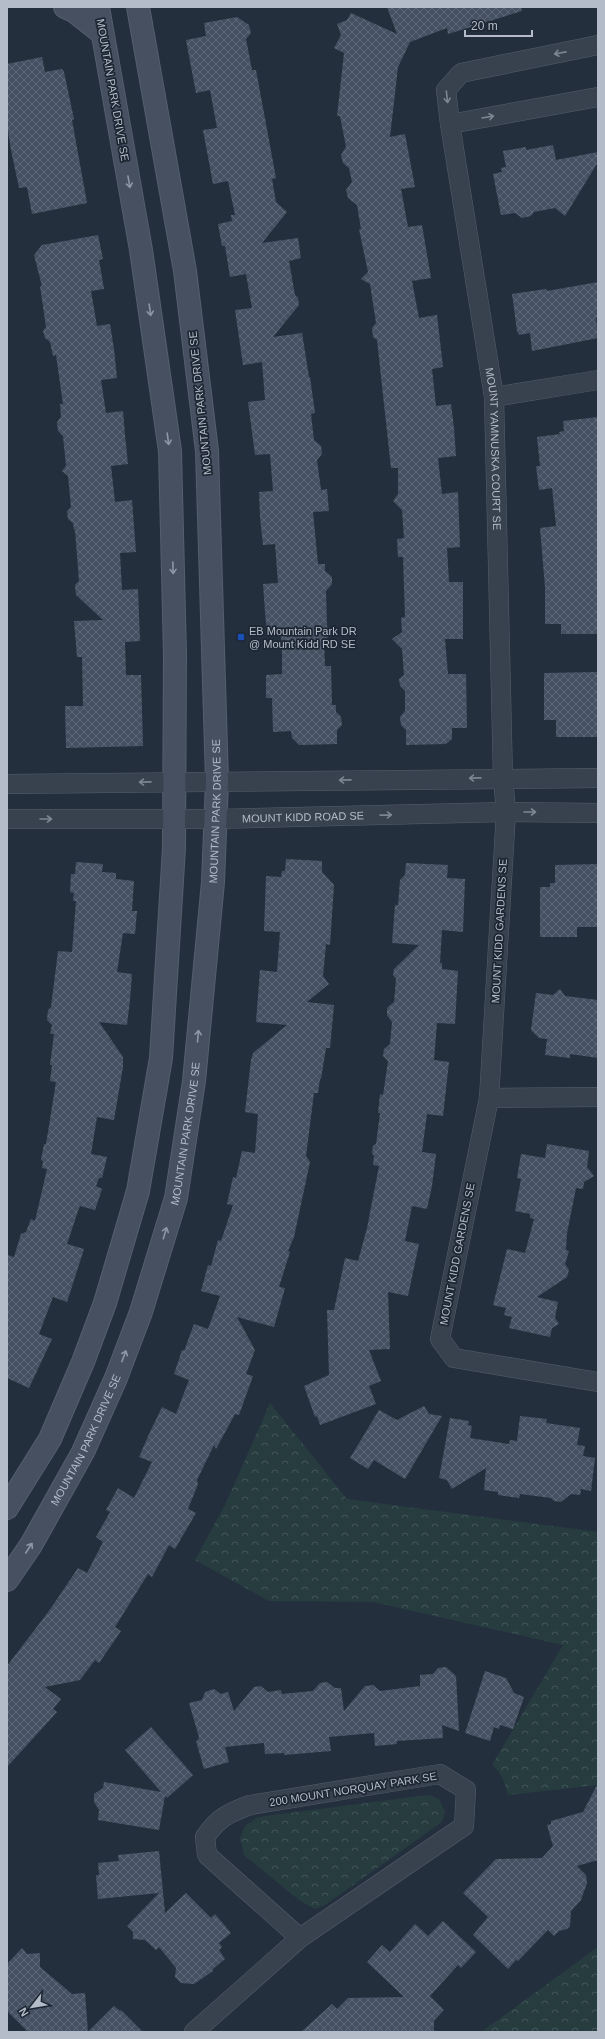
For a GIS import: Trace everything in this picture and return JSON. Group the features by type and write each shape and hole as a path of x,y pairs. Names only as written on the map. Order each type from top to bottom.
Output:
{"street":[{"path":"65,7 74,11 102,33"},
{"name":"MOUNTAIN PARK DRIVE SE","path":"7,1508 50,1439 83,1362 105,1303 138,1191 161,1058 174,848 175,654 170,451 141,250 98,7"},
{"name":"MOUNTAIN PARK DRIVE SE","path":"7,1580 31,1545 83,1452 116,1378 141,1312 176,1198 194,1081 213,882 217,819 217,781 207,451 185,271 138,7"},
{"name":"MOUNT YAMNUSKA COURT SE","path":"506,812 503,778 494,397 450,124 446,90 461,73 598,45"},
{"path":"450,124 598,97"},
{"path":"494,397 598,380"},
{"path":"7,784 174,781 598,778"},
{"name":"MOUNT KIDD ROAD SE","path":"7,820 217,819 506,812 598,813"},
{"name":"MOUNT KIDD GARDENS SE","path":"506,812 489,1098 440,1339 454,1358 598,1382"},
{"path":"489,1098 598,1096"},
{"name":"200 MOUNT NORQUAY PARK SE","path":"194,2032 300,1938 464,1826 466,1790 440,1774 250,1805 229,1812 215,1822 204,1837 208,1855 300,1938"}],"green space":[{"path":"270,1403 347,1499 598,1532 598,1785 508,1795 503,1778 492,1765 563,1645 373,1602 269,1601 195,1560 227,1501"},
{"path":"428,1795 439,1799 445,1812 442,1822 325,1905 315,1909 299,1900 244,1855 240,1838 245,1826 258,1817"},
{"path":"598,1947 598,2032 481,2032"}],"building":[{"path":"387,7 521,7 522,11 448,34 447,28 410,42 398,67 390,137 405,134 415,187 401,189 408,227 422,225 431,278 412,281 419,318 437,315 443,367 432,369 436,406 451,404 454,428 456,456 438,458 442,494 458,492 460,547 447,548 449,582 463,582 463,639 445,639 448,674 466,674 467,728 452,728 452,739 446,744 406,745 406,730 401,725 400,717 405,711 405,691 400,686 399,679 404,675 402,649 392,639 402,632 401,618 405,617 403,557 398,557 397,539 404,538 402,510 393,501 398,494 398,468 391,468 377,340 373,337 372,328 376,323 370,284 361,279 368,272 359,229 361,229 357,205 348,198 346,190 352,182 349,168 343,163 341,155 346,147 340,116 337,116 344,53 334,48 341,35 337,24 347,20 351,13 397,34"},
{"path":"237,17 249,25 251,33 246,39 252,70 256,70 276,178 272,179 276,202 287,212 262,243 298,238 301,258 289,261 295,295 298,298 299,305 273,337 302,333 315,413 311,414 314,440 321,446 322,454 317,460 321,490 327,489 329,511 313,512 318,564 325,564 325,571 332,577 332,584 326,591 327,626 333,632 324,641 325,666 331,666 332,705 336,705 336,712 341,717 342,725 337,730 337,744 299,745 292,738 291,731 273,732 272,698 266,698 266,675 282,674 282,655 281,634 267,634 263,584 278,583 275,544 263,545 260,517 259,492 273,491 270,454 255,455 248,402 265,400 262,362 243,365 235,310 252,308 246,274 230,277 225,246 222,246 218,224 232,221 231,215 235,215 228,181 213,184 203,130 217,128 210,90 196,93 186,40 206,36 204,23"},
{"path":"42,57 45,72 62,69 64,72 74,119 72,120 87,203 32,214 27,187 19,188 11,150 7,124 7,64"},
{"path":"553,145 556,160 598,152 598,162 565,216 555,208 534,212 531,216 522,218 515,213 501,215 493,174 502,172 501,168 506,167 503,151 526,147 526,150"},
{"path":"98,235 103,259 99,260 104,289 91,291 97,326 110,324 114,349 117,378 101,380 106,413 123,411 128,464 111,466 115,502 132,500 136,552 120,553 122,590 138,589 140,641 125,642 126,675 141,675 143,746 66,748 65,706 83,706 82,657 77,657 74,621 103,620 76,595 75,585 79,581 75,530 73,523 68,519 67,511 71,507 68,476 62,471 66,466 63,436 58,431 57,422 61,417 60,404 63,404 56,355 53,356 50,342 45,338 43,331 46,327 40,286 42,286 34,255 42,245"},
{"path":"598,282 598,318 596,318 598,338 532,351 530,333 519,335 517,331 512,294 546,289 547,291"},
{"path":"598,417 598,634 561,634 561,624 545,624 545,587 540,528 556,526 552,488 539,490 536,466 540,466 537,437 560,434 559,432 564,431 563,421"},
{"path":"598,672 598,737 556,737 556,720 544,720 544,673"},
{"path":"286,859 322,861 322,872 334,885 330,945 326,944 323,976 329,984 307,1002 334,1005 330,1048 326,1048 318,1093 314,1093 306,1156 310,1162 294,1237 288,1251 290,1252 279,1287 285,1288 274,1327 237,1317 255,1350 246,1374 253,1376 239,1415 235,1414 216,1449 214,1445 197,1480 198,1484 188,1509 196,1513 175,1549 169,1545 152,1577 148,1574 115,1627 121,1631 99,1663 95,1660 80,1680 45,1687 61,1699 53,1709 57,1712 7,1767 7,1666 49,1611 78,1568 87,1573 103,1542 96,1537 110,1512 106,1510 118,1488 134,1498 152,1462 139,1457 150,1432 162,1407 176,1414 189,1380 174,1374 182,1350 184,1351 194,1324 208,1329 220,1296 201,1291 208,1265 211,1266 218,1240 221,1241 233,1205 227,1204 233,1177 236,1178 242,1151 255,1153 258,1114 245,1112 251,1060 253,1053 287,1025 256,1022 260,970 277,972 280,932 264,931 266,876 281,877 282,871 285,871"},
{"path":"76,862 103,864 102,872 116,873 116,879 134,881 132,911 137,911 135,934 123,933 117,972 132,974 130,1000 127,1025 99,1022 123,1057 123,1067 114,1120 97,1117 91,1154 107,1157 102,1178 99,1178 96,1186 102,1189 95,1210 80,1206 78,1211 67,1244 84,1249 67,1302 53,1297 39,1334 52,1339 29,1388 7,1378 7,1255 14,1257 21,1234 26,1232 31,1219 35,1221 47,1169 42,1168 43,1161 41,1160 44,1144 46,1144 56,1082 50,1081 52,1065 50,1065 54,1034 50,1034 52,1025 47,1020 48,1010 51,1007 58,951 72,952 76,901 73,901 74,893 70,892 71,874 75,874"},
{"path":"406,863 448,865 447,878 465,879 463,932 442,930 440,963 442,963 442,969 458,971 455,1024 437,1023 434,1060 449,1062 443,1116 427,1114 422,1152 436,1154 432,1186 427,1209 412,1206 405,1241 419,1244 408,1296 388,1292 390,1349 369,1350 381,1381 369,1386 376,1404 320,1425 317,1416 315,1417 304,1386 329,1375 327,1310 334,1310 345,1258 358,1261 367,1228 379,1166 373,1165 374,1156 372,1153 373,1146 376,1144 380,1113 378,1113 380,1094 383,1095 388,1061 383,1056 384,1049 390,1044 392,1022 387,1015 387,1008 394,1002 396,979 393,975 394,969 419,945 392,943 395,905 398,905 400,880 405,875"},
{"path":"598,864 598,927 577,927 577,937 540,937 540,887 550,887 550,883 555,883 555,865"},
{"path":"560,989 565,996 598,1000 598,1058 570,1054 570,1058 545,1055 547,1039 539,1038 531,1030 536,993 553,995"},
{"path":"547,1144 589,1151 587,1167 594,1176 584,1182 583,1189 576,1188 567,1233 566,1250 569,1251 565,1264 569,1270 567,1277 537,1297 558,1302 555,1318 559,1324 552,1328 550,1337 509,1328 512,1317 504,1315 506,1308 493,1305 507,1249 525,1253 534,1219 530,1218 530,1214 515,1211 521,1179 517,1178 521,1154 545,1158"},
{"path":"424,1406 429,1414 442,1416 405,1479 374,1460 368,1469 350,1458 379,1410 397,1420"},
{"path":"520,1416 547,1419 546,1423 580,1428 577,1445 585,1446 583,1456 595,1458 591,1491 581,1489 580,1495 571,1494 561,1502 554,1501 551,1498 520,1494 519,1498 498,1495 498,1492 484,1490 486,1468 452,1489 447,1480 439,1478 450,1418 469,1421 468,1425 472,1426 470,1438 509,1444 510,1440 517,1441"},
{"path":"446,1667 456,1676 459,1731 442,1725 443,1738 397,1741 397,1744 375,1746 374,1733 329,1737 331,1751 284,1755 284,1753 265,1754 264,1743 225,1747 229,1762 204,1769 196,1741 199,1737 189,1703 202,1700 205,1692 214,1689 221,1694 228,1692 234,1711 254,1687 261,1686 268,1692 281,1690 282,1694 313,1691 320,1683 327,1682 335,1688 341,1688 344,1711 365,1686 373,1685 380,1691 420,1686 420,1675 433,1674 438,1668"},
{"path":"485,1671 506,1678 514,1693 524,1697 513,1729 500,1725 499,1729 494,1727 490,1741 465,1733"},
{"path":"151,1727 193,1775 167,1798 165,1796 159,1830 98,1820 99,1810 94,1802 94,1794 103,1788 104,1782 161,1792 125,1750"},
{"path":"598,1783 598,1860 577,1866 586,1875 587,1883 581,1900 571,1911 570,1926 567,1929 559,1931 554,1936 548,1930 518,1961 516,1960 508,1969 473,1935 488,1917 463,1893 496,1859 542,1858 553,1846 547,1825 551,1824 551,1821 583,1812"},
{"path":"159,1851 165,1913 186,1893 211,1918 215,1914 231,1933 219,1943 222,1947 219,1950 225,1959 213,1969 213,1971 194,1984 181,1983 175,1977 176,1968 159,1947 156,1950 145,1940 133,1939 133,1932 127,1926 159,1893 98,1899 96,1875 99,1875 98,1863 119,1861 118,1855"},
{"path":"443,1921 476,1952 461,1968 458,1965 430,1996 444,2010 434,2021 434,2031 301,2032 332,2004 337,2009 348,1998 404,1997 367,1962 382,1945 390,1952 415,1924 428,1936"},
{"path":"22,1948 27,1954 40,1953 40,1967 72,1994 85,1993 88,2032 28,2032 7,2011 7,1964"},
{"path":"114,2006 120,2011 121,2010 143,2032 88,2032"}],"place":[{"name":"EB Mountain Park DR @ Mount Kidd RD SE","path":"241,637"}]}
